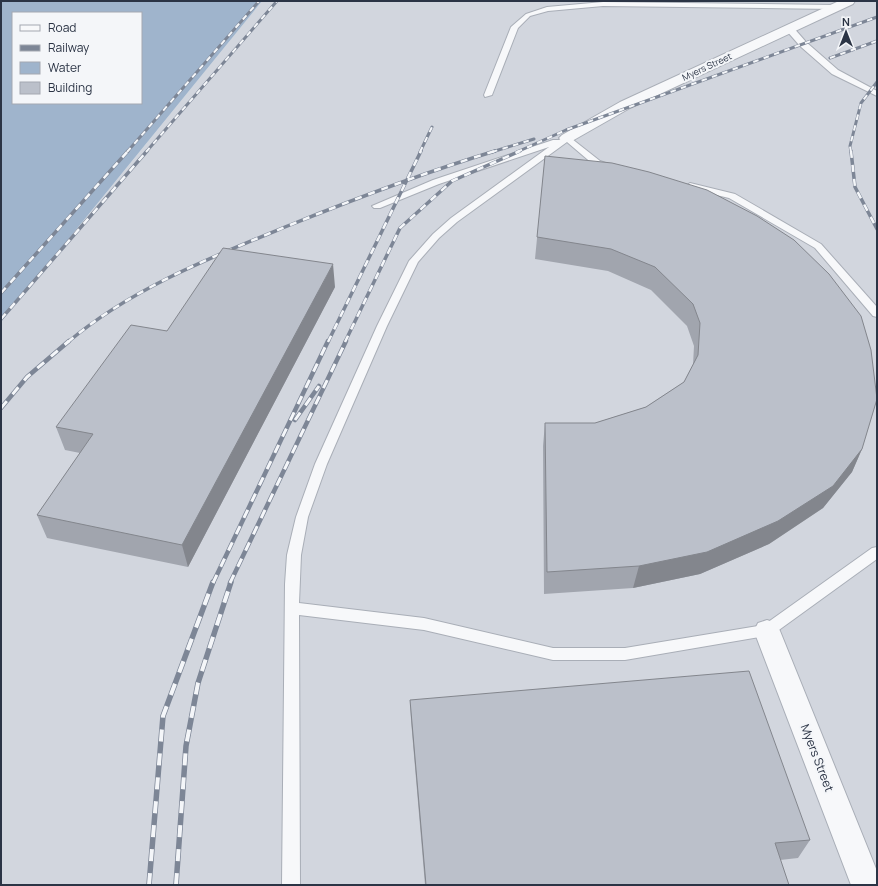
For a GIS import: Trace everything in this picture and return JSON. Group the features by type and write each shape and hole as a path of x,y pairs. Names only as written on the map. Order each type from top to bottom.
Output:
{"street":[{"name":"Myers Street","path":"567,138 626,105 849,1"},
{"name":"Myers Street","path":"767,631 867,885"}],"lane":[{"path":"488,94 515,27 528,15 546,9 603,4 834,7"},
{"path":"789,28 803,44 835,72 877,94"},
{"path":"567,138 597,163 619,169"},
{"path":"377,206 436,182 567,138"},
{"path":"291,885 292,608 294,555 302,517 321,464 406,275 414,261 436,236 454,220 567,138"},
{"path":"679,183 732,196 818,246 877,314"},
{"path":"292,608 424,624 553,654 625,654 767,631 877,552"}],"shaded area":[{"path":"262,1 877,1 877,885 1,885 1,322"}],"water":[{"path":"1,1 262,1 1,322"}],"building":[{"path":"545,156 612,163 649,172 707,190 757,216 794,240 829,274 861,316 871,350 877,399 862,449 833,486 778,521 707,552 639,566 547,572 545,423 595,423 646,407 684,382 698,355 700,323 693,304 655,267 611,249 537,237"},
{"path":"223,248 333,264 182,545 37,515 93,434 56,427 131,325 167,331"},
{"path":"749,671 810,840 775,843 789,885 426,885 410,700"}],"railway":[{"path":"127,152 259,1"},
{"path":"146,152 277,1"},
{"path":"517,152 566,130 877,17"},
{"path":"830,58 877,41"},
{"path":"851,152 850,146 861,103 877,82"},
{"path":"420,152 432,127"},
{"path":"492,152 534,139"},
{"path":"1,293 128,151"},
{"path":"1,319 147,151"},
{"path":"407,181 421,151"},
{"path":"407,181 495,151"},
{"path":"345,342 400,228 452,181 520,151"},
{"path":"851,151 855,187 877,229"},
{"path":"68,342 119,305 174,275 231,249 290,225 407,181"},
{"path":"328,342 407,181"},
{"path":"1,408 27,377 69,341"},
{"path":"213,583 328,341"},
{"path":"230,583 346,341"},
{"path":"295,420 319,386"},
{"path":"149,885 163,716 213,582"},
{"path":"176,885 186,746 198,683 231,582"}]}
